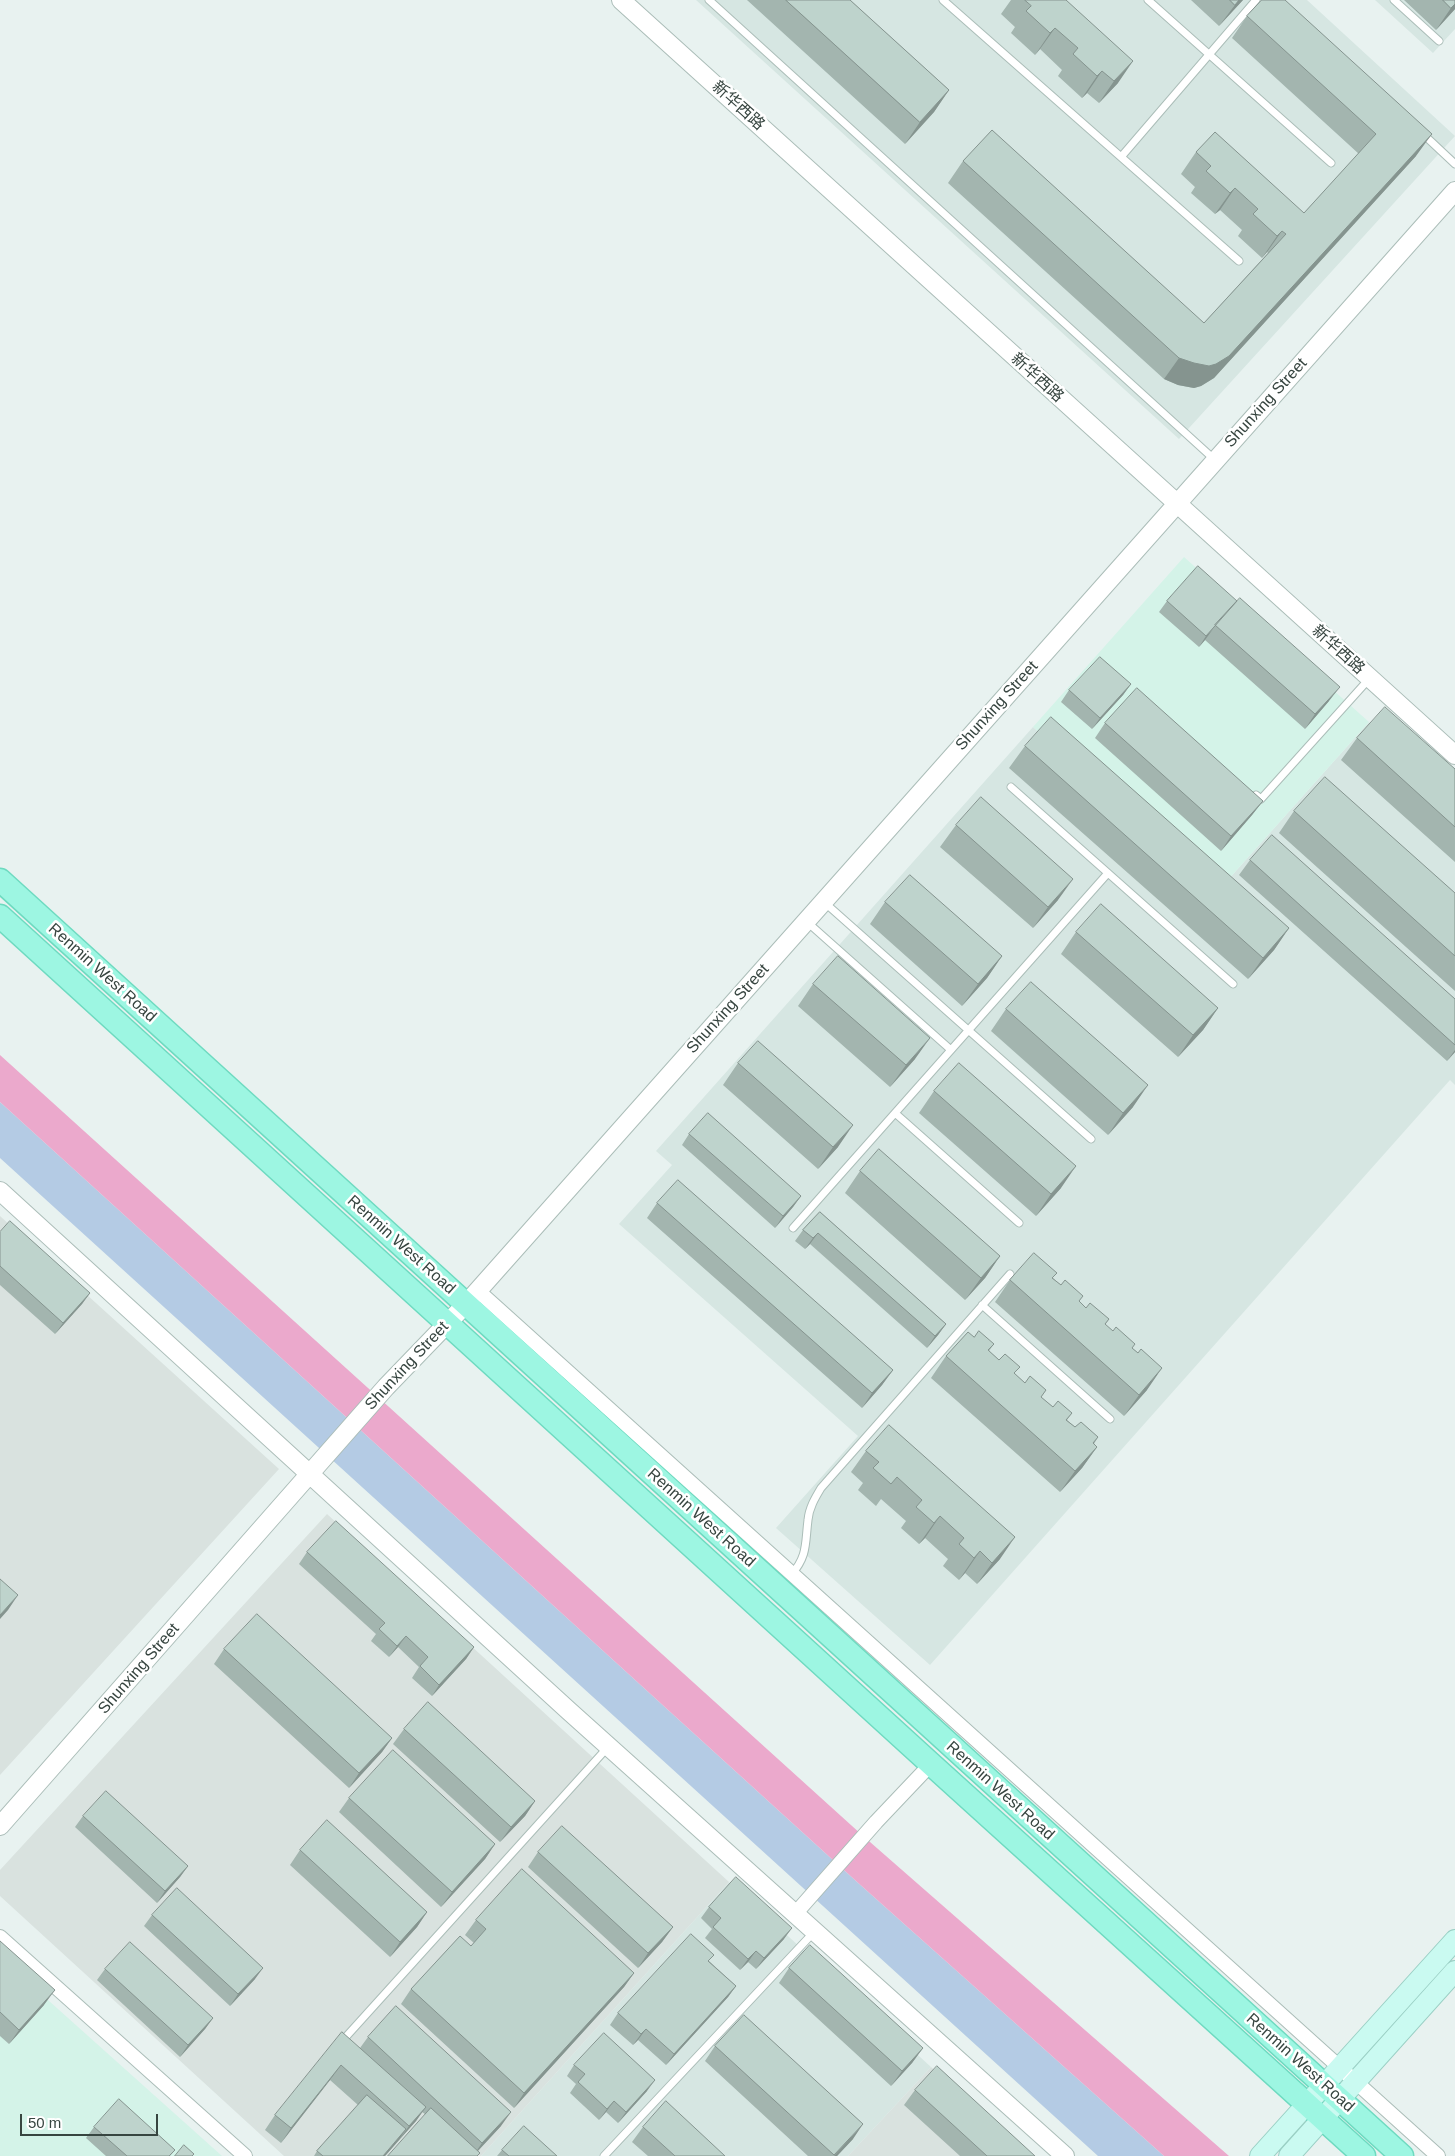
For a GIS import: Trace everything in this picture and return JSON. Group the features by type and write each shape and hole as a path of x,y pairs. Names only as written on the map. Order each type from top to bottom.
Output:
{"main road":[{"name":"Renmin West Road","path":"0,880 472,1297 785,1581 1402,2156"},
{"name":"Renmin West Road","path":"0,916 1364,2156"},
{"path":"1332,2092 1340,2067 1455,1940"},
{"path":"1260,2156 1315,2111 1332,2092 1356,2081 1455,1971"},
{"path":"1289,2156 1315,2111"}],"street":[{"name":"新华西路","path":"621,0 1455,755"},
{"name":"Shunxing Street","path":"0,1826 386,1387 472,1297 1455,191"},
{"path":"0,1191 309,1475 1064,2156"},
{"path":"785,1581 1356,2081 1438,2156"},
{"path":"795,1914 876,1822 931,1764"},
{"path":"0,1937 245,2156"}],"lane":[{"path":"708,0 1215,460"},
{"path":"943,0 1239,261"},
{"path":"1148,0 1331,163"},
{"path":"1121,157 1256,0"},
{"path":"1394,0 1440,41"},
{"path":"1413,124 1455,164"},
{"path":"1246,787 1261,799 1370,678"},
{"path":"1011,787 1234,984"},
{"path":"793,1228 1108,873"},
{"path":"824,901 1091,1139"},
{"path":"806,921 951,1050"},
{"path":"895,1113 1019,1223"},
{"path":"785,1581 797,1568 807,1545 808,1519 813,1502 821,1488 1010,1274"},
{"path":"982,1305 1110,1419"},
{"path":"344,2039 608,1746"},
{"path":"604,2156 815,1932"}],"shaded area":[{"path":"696,0 1307,0 1455,136 1179,439"},
{"path":"1375,0 1455,0 1455,29 1433,53"},
{"path":"1184,557 1369,722 1218,891 1033,727"},
{"path":"1369,722 1455,798 1455,1085 1450,1080 930,1665 776,1528 858,1436 619,1224 672,1165 656,1151 1033,727 1218,891"},
{"path":"0,1055 862,1835 1229,2156 1164,2156 856,1881 0,1102"},
{"path":"0,1102 856,1881 1164,2156 1098,2156 0,1158"},
{"path":"0,1216 279,1469 0,1775"},
{"path":"327,1514 729,1882 481,2156 284,2156 0,1896 0,1870"},
{"path":"729,1882 931,2067 848,2156 481,2156"},
{"path":"0,1957 222,2156 0,2156"},
{"path":"931,2067 1028,2156 848,2156"}],"building":[{"path":"786,0 850,0 949,90 920,122"},
{"path":"1025,0 1066,0 1133,61 1114,81 1102,71 1097,76 1073,54 1078,48 1055,28 1050,33 1026,11 1031,6"},
{"path":"1230,0 1239,0 1235,5"},
{"path":"1262,0 1285,0 1432,134 1229,356 1209,366 1179,358 963,161 992,130 1204,323 1286,234 1282,231 1277,236 1253,214 1258,209 1235,188 1230,193 1206,171 1211,166 1196,152 1215,132 1304,213 1376,134 1247,16"},
{"path":"1443,0 1455,0 1455,4 1451,8"},
{"path":"1198,566 1237,601 1206,636 1167,601"},
{"path":"1240,598 1340,687 1315,714 1215,625"},
{"path":"1100,657 1131,684 1100,718 1069,690"},
{"path":"1137,688 1263,801 1231,836 1105,723"},
{"path":"1385,707 1455,769 1455,827 1357,738"},
{"path":"1051,717 1289,928 1263,958 1025,746"},
{"path":"1325,777 1455,893 1455,956 1294,811"},
{"path":"981,797 1073,879 1048,907 956,825"},
{"path":"1272,835 1455,999 1455,1045 1250,860"},
{"path":"910,875 1002,956 978,984 885,902"},
{"path":"1101,904 1218,1008 1193,1035 1076,932"},
{"path":"838,956 930,1038 906,1065 813,984"},
{"path":"1031,982 1148,1085 1123,1113 1006,1009"},
{"path":"758,1041 853,1125 833,1147 738,1063"},
{"path":"959,1063 1076,1166 1051,1194 934,1091"},
{"path":"708,1113 801,1196 783,1216 689,1134"},
{"path":"879,1149 1000,1256 981,1278 860,1171"},
{"path":"678,1180 893,1370 872,1393 657,1203"},
{"path":"820,1212 946,1324 935,1336 818,1233 813,1238 803,1230"},
{"path":"10,1221 90,1293 63,1323 0,1266 0,1232"},
{"path":"1034,1253 1057,1273 1052,1278 1061,1285 1065,1280 1083,1296 1079,1301 1086,1308 1090,1303 1109,1319 1105,1324 1113,1331 1116,1327 1135,1344 1132,1348 1138,1353 1141,1349 1162,1368 1139,1395 1010,1280"},
{"path":"979,1331 994,1344 988,1350 999,1360 1005,1354 1020,1367 1014,1373 1025,1383 1030,1376 1046,1390 1041,1397 1053,1407 1058,1401 1072,1413 1066,1420 1075,1427 1081,1422 1098,1437 1093,1443 1097,1447 1075,1471 946,1356 968,1332 974,1337"},
{"path":"889,1425 1015,1537 992,1563 980,1551 974,1558 959,1544 964,1538 940,1516 934,1523 916,1507 922,1500 897,1477 891,1484 873,1468 879,1462 866,1451"},
{"path":"336,1521 474,1647 439,1685 420,1666 428,1657 406,1636 397,1646 379,1629 385,1623 307,1552"},
{"path":"0,1579 18,1595 0,1615"},
{"path":"257,1614 392,1738 359,1773 224,1649"},
{"path":"428,1702 535,1801 511,1827 404,1729"},
{"path":"393,1750 495,1844 452,1892 349,1798"},
{"path":"106,1791 188,1866 165,1891 83,1816"},
{"path":"327,1820 427,1912 400,1942 300,1850"},
{"path":"562,1826 673,1927 648,1953 538,1852"},
{"path":"522,1869 634,1973 524,2093 411,1989 460,1936 471,1946 486,1929 476,1920"},
{"path":"736,1877 792,1928 764,1958 756,1951 748,1959 713,1927 721,1918 709,1907"},
{"path":"177,1888 263,1968 238,1994 152,1915"},
{"path":"691,1934 714,1955 708,1961 736,1986 674,2054 646,2029 641,2034 618,2013"},
{"path":"0,1941 55,1990 19,2030 0,2012"},
{"path":"130,1942 213,2018 188,2045 105,1969"},
{"path":"810,1945 923,2048 902,2071 789,1968"},
{"path":"396,2006 511,2112 482,2143 368,2037"},
{"path":"744,2015 863,2124 834,2155 715,2046"},
{"path":"342,2032 426,2107 409,2126 341,2065 291,2128 275,2115"},
{"path":"604,2033 655,2080 626,2112 614,2101 607,2109 578,2082 585,2074 574,2065"},
{"path":"937,2066 1035,2156 987,2156 915,2090"},
{"path":"367,2095 406,2129 383,2156 323,2156 317,2151"},
{"path":"119,2099 175,2150 169,2156 127,2156 94,2127"},
{"path":"666,2101 725,2156 675,2156 643,2127"},
{"path":"431,2108 480,2153 477,2156 388,2156"},
{"path":"524,2126 557,2156 509,2156 502,2150"},
{"path":"184,2145 194,2154 192,2156 175,2156"}]}
